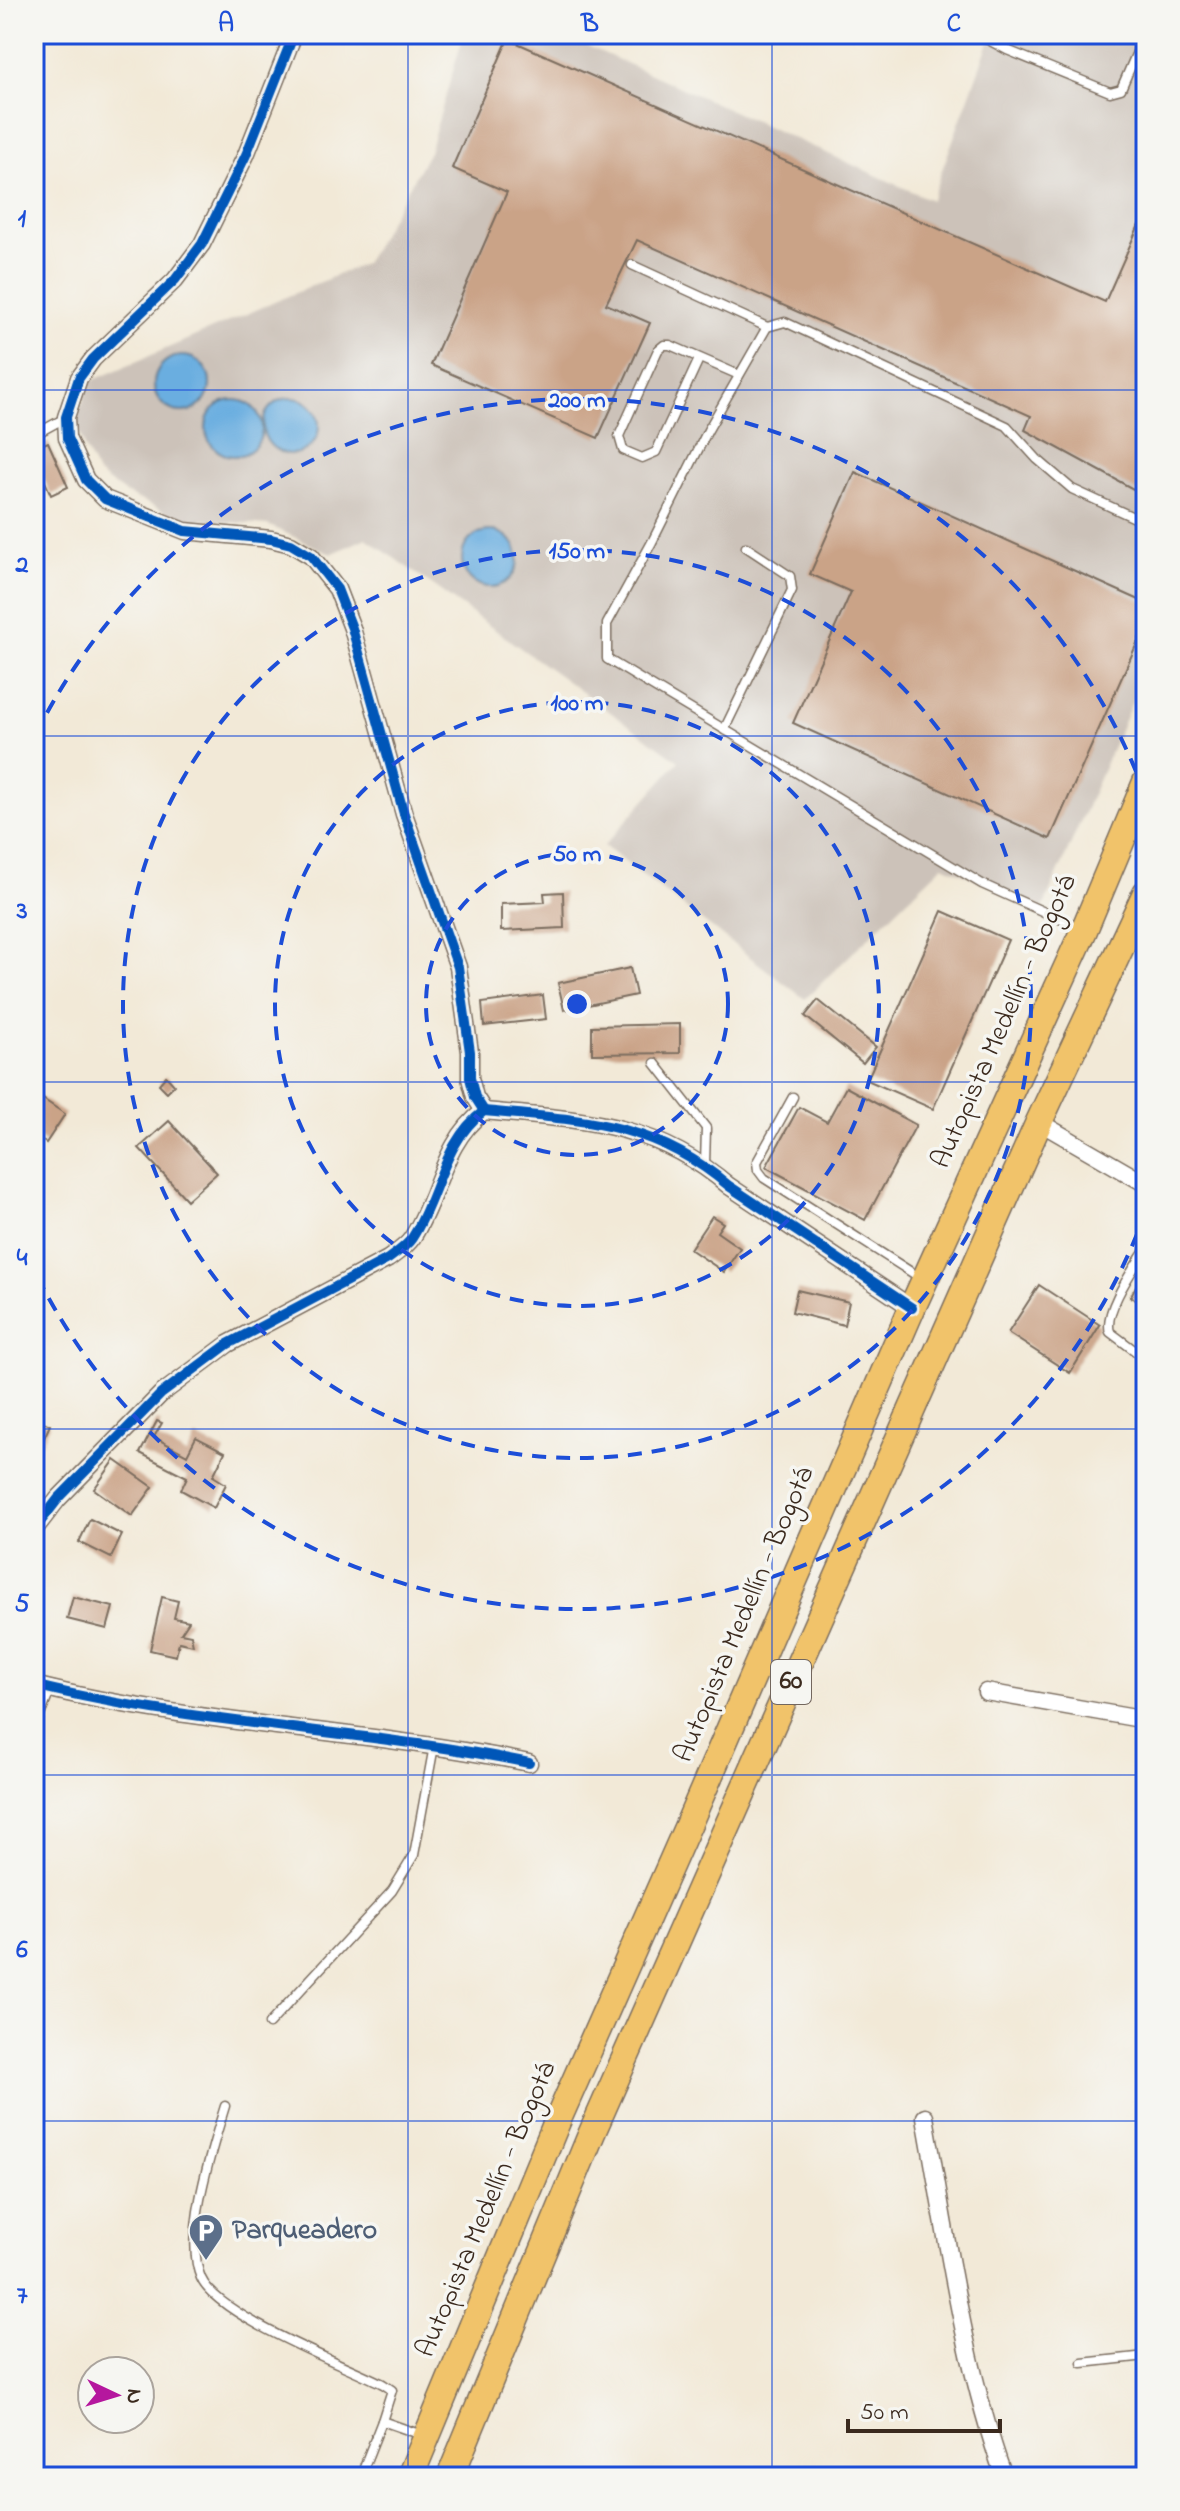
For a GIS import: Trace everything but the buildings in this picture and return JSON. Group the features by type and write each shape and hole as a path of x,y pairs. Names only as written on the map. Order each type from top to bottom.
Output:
{"highway":[{"name":"Autopista Medellín - Bogotá","path":"410,2477 556,2124 912,1308 1084,930 1143,785"},
{"name":"60","path":"450,2477 597,2121 1039,1122 1146,893"}],"street":[{"path":"294,34 246,155 202,244 175,280 93,359 79,378 66,417 67,438 86,480 105,499 185,531 271,539 291,544 311,556 337,589 352,628 404,814 458,967 470,1052 470,1078 475,1097 484,1111"},
{"path":"34,1530 58,1499 161,1394 228,1344 388,1259 411,1240 456,1139 484,1111 595,1123 641,1133 705,1165 729,1186 912,1308"},
{"path":"1039,1122 1146,1184"},
{"path":"42,1687 217,1718 434,1745 529,1763"},
{"path":"986,1692 1146,1720"},
{"path":"925,2117 966,2336 983,2411 1004,2477"}],"lane":[{"path":"977,34 1007,50 1110,92 1121,89 1143,35"},
{"path":"632,265 767,327 785,322 1007,426 1037,459 1072,489 1146,523"},
{"path":"767,327 607,624 607,659 982,884 1084,930"},
{"path":"699,359 656,452 642,458 623,450 619,436 658,350 664,345 670,345 739,375"},
{"path":"34,435 66,417"},
{"path":"724,730 792,590 790,576 746,547"},
{"path":"655,1063 706,1128 705,1165"},
{"path":"793,1097 757,1162 758,1170 764,1178 925,1280"},
{"path":"1146,1249 1118,1298 1108,1326 1110,1332 1146,1359"},
{"path":"34,1730 42,1687"},
{"path":"269,2024 392,1891 414,1855 434,1745"},
{"path":"225,2106 202,2185 195,2256 201,2279 211,2294 237,2314 392,2390 360,2477"},
{"path":"1082,2363 1146,2356"},
{"path":"382,2421 426,2437"}],"shaded area":[{"path":"464,34 561,34 931,200 992,34 1146,34 1146,670 1043,908 943,865 805,999 604,846 679,761 366,538 331,554 268,525 179,518 123,492 98,474 76,422 89,382 365,263 429,152"}],"water":[{"path":"182,356 202,364 210,384 202,404 182,412 162,404 154,384 162,364"},
{"path":"291,398 311,406 319,426 311,446 291,454 271,446 263,426 271,406"},
{"path":"234,400 254,408 262,428 254,448 234,456 214,448 206,428 214,408"},
{"path":"490,531 510,539 518,559 510,579 490,587 470,579 462,559 470,539"}],"cycle path":[{"path":"294,34 246,155 202,244 175,280 93,359 79,378 66,417 67,438 86,480 105,499 185,531 271,539 291,544 311,556 337,589 352,628 404,814 458,967 470,1052 470,1078 475,1097 484,1111"},
{"path":"34,1530 58,1499 161,1394 228,1344 388,1259 404,1247 421,1222 459,1138 484,1111 583,1121 643,1136 672,1148 912,1308"},
{"path":"34,1685 157,1710 406,1742 529,1763"}],"place":[{"name":"Parqueadero","path":"206,2262"}]}
